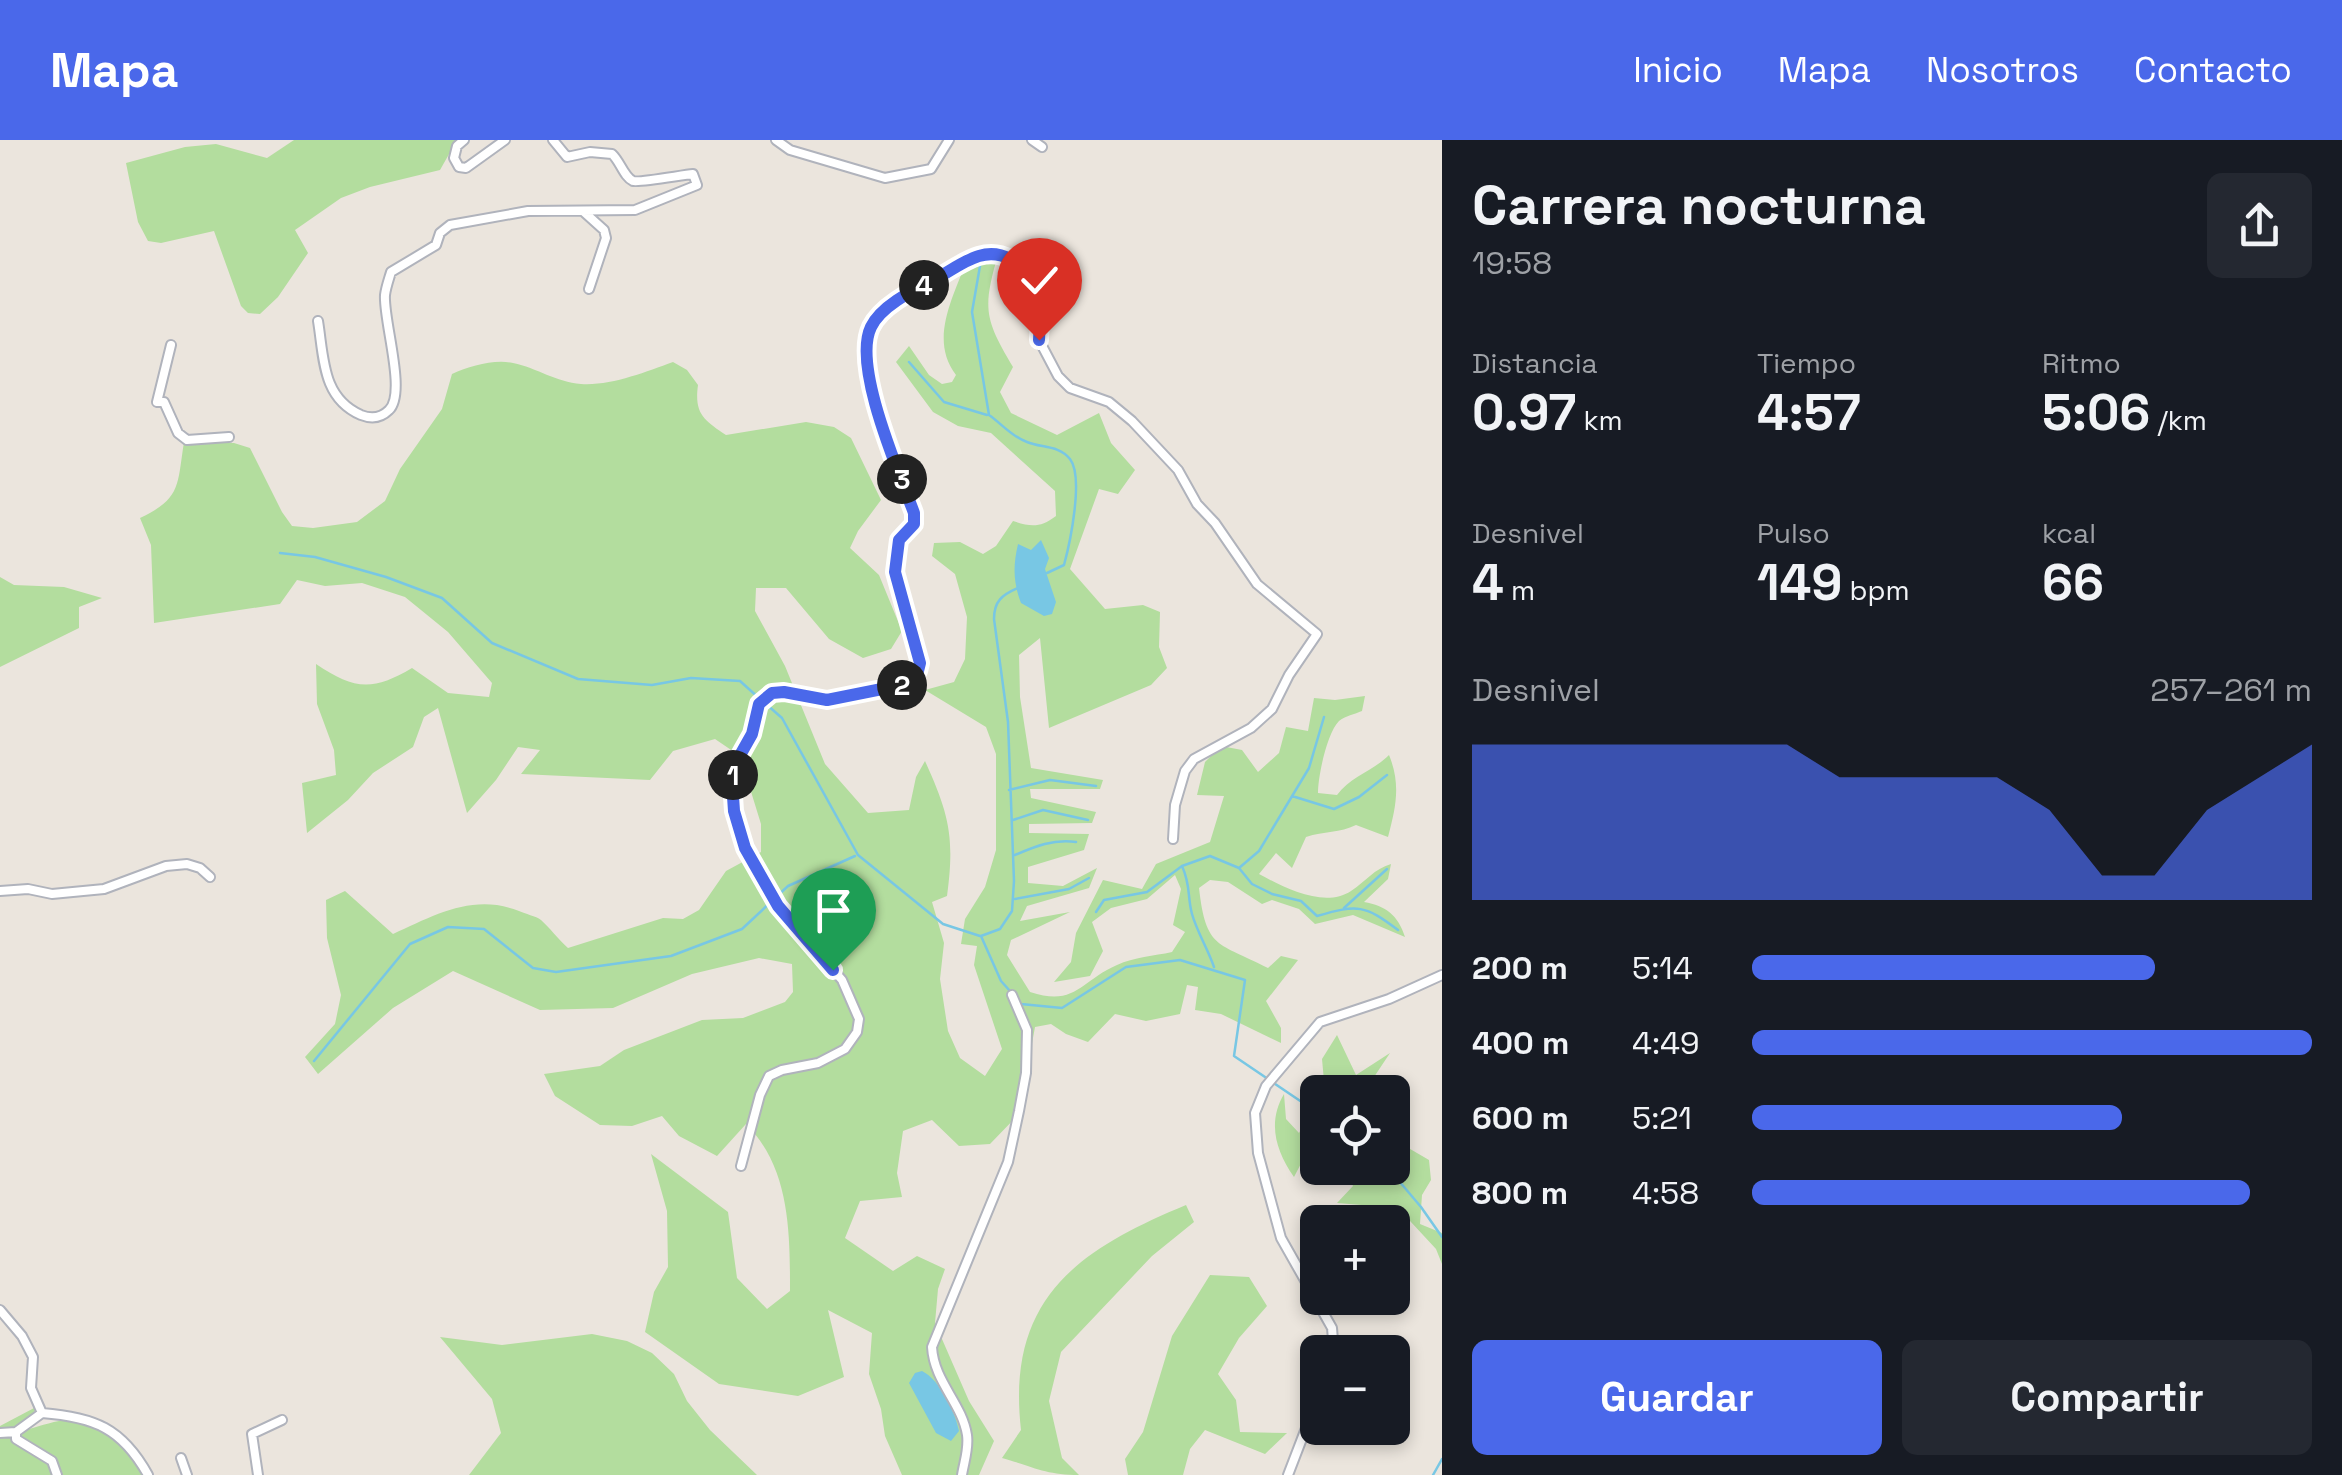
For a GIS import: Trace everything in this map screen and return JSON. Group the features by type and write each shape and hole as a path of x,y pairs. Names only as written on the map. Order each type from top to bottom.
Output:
{"street":[{"path":"464,140 456,146 454,158 459,167 466,168 506,140"},
{"path":"318,321 329,388 340,402 362,416 386,414 394,406 396,386 385,295 391,272 436,245 440,233 450,225 528,211 646,207 697,185 694,174 631,180 612,154 590,152 567,157 553,140"},
{"path":"776,140 790,150 885,178 931,168 949,140"},
{"path":"1032,140 1042,147"},
{"path":"584,212 599,225 606,238 589,289"},
{"path":"741,1166 760,1094 770,1076 845,1049 857,1032 859,1018 842,980 766,890 745,848 734,811 732,782 738,757 752,734 759,704 772,693 827,700 895,687 908,682 920,666 895,572 899,540 914,524 914,513 871,390 867,354 871,326 881,314 921,286 981,253 1010,258 1042,282 1039,340 1058,376 1070,388 1109,402 1132,421 1178,470 1196,504 1257,584 1318,634 1272,708 1251,728 1194,759 1185,771 1172,840"},
{"path":"171,345 157,402 164,402 178,433 187,440 229,437"},
{"path":"0,891 28,888 52,894 104,889 166,866 187,864 210,877"},
{"path":"1333,1335 1281,1238 1263,1178 1255,1113 1266,1086 1320,1022 1399,995 1442,975"},
{"path":"962,1475 967,1436 938,1378 932,1347 1008,1162 1016,1128 1026,1072 1027,1030 1012,995"},
{"path":"0,1310 22,1336 33,1357 31,1388 42,1412"},
{"path":"0,1434 16,1432 42,1412 91,1420 110,1428 129,1446 148,1475"},
{"path":"258,1475 252,1434 282,1420"},
{"path":"16,1432 16,1440 52,1462 56,1475"},
{"path":"1288,1475 1300,1444"},
{"path":"182,1458 187,1475"}],"green space":[{"path":"294,140 457,140 440,170 341,198 295,230 308,253 278,297 260,314 248,313 241,306 214,231 161,243 148,241 138,222 126,163 185,147 216,144 267,158"},
{"path":"998,255 988,302 992,325 1013,367 1000,392 1011,413 1057,435 1099,413 1111,443 1135,470 1118,494 1099,489 1070,569 1105,609 1143,605 1160,612 1159,647 1167,668 1151,685 1049,728 1040,638 1019,655 1020,697 1031,768 1103,780 1100,789 1030,789 1031,798 1096,812 1092,823 1029,824 1029,833 1089,834 1084,850 1028,867 1028,883 1063,886 1097,868 1089,888 1027,906 1020,921 1070,912 1011,940 1007,955 1030,992 1058,996 1077,990 1124,962 1172,952 1185,932 1173,925 1181,889 1175,875 1147,899 1111,908 1092,922 1103,951 1090,976 1054,982 1071,962 1076,933 1103,880 1142,889 1156,864 1210,842 1224,796 1197,795 1205,762 1221,746 1242,750 1258,772 1279,753 1286,727 1308,731 1314,698 1365,696 1362,711 1339,721 1331,735 1318,793 1337,795 1389,755 1396,796 1388,837 1356,825 1306,837 1292,868 1276,853 1259,874 1304,894 1329,898 1351,891 1391,864 1388,879 1364,902 1390,913 1405,937 1353,915 1315,924 1299,909 1272,900 1262,904 1228,882 1210,880 1199,888 1206,923 1217,942 1268,968 1281,956 1298,960 1266,1001 1281,1028 1281,1043 1221,1014 1195,1010 1198,987 1187,985 1180,1014 1146,1021 1115,1014 1088,1042 1051,1024 1035,1027 1019,1114 990,1144 959,1146 932,1120 903,1131 897,1173 902,1197 860,1201 845,1238 893,1271 917,1256 945,1269 938,1289 935,1323 969,1401 994,1441 979,1475 902,1475 885,1436 869,1374 872,1333 828,1310 844,1377 798,1396 719,1384 645,1332 654,1292 668,1267 667,1211 651,1154 728,1212 737,1278 767,1309 790,1291 788,1224 779,1181 761,1141 746,1124 717,1156 679,1136 662,1116 632,1126 600,1125 555,1096 544,1074 600,1066 624,1050 702,1020 743,1018 785,1002 793,992 792,964 759,958 692,974 613,1008 540,1010 453,971 393,1008 318,1074 305,1057 335,1024 341,995 327,938 326,900 345,891 393,934 454,909 502,906 539,919 568,948 663,918 683,919 699,910 726,871 761,852 761,824 740,756 715,739 673,751 650,780 521,774 540,750 518,747 467,813 438,708 424,717 413,747 373,773 348,800 307,833 302,783 336,775 334,750 317,704 316,664 352,683 374,684 412,668 448,693 489,697 492,683 448,632 405,597 362,583 325,586 297,580 280,604 154,623 151,545 140,518 171,497 184,442 234,443 250,448 292,526 313,528 357,522 385,501 400,469 442,409 452,374 490,363 513,363 563,381 592,384 628,378 673,362 687,370 698,385 702,415 726,435 806,422 834,427 851,438 881,500 850,548 879,575 902,631 891,649 863,658 829,639 786,588 756,588 755,611 785,666 825,764 868,813 909,810 916,777 925,761 945,811 950,841 947,896 932,902 944,943 940,979 948,1031 960,1058 985,1076 1002,1049 974,965 977,946 961,944 965,919 985,887 996,850 996,754 986,727 925,690 954,682 965,659 967,617 955,574 932,556 934,543 960,542 983,554 996,546 1013,521 1045,523 1056,516 1055,491 991,433 958,426 933,412 896,362 909,346 929,375 942,384 952,382 956,375 944,348 944,333 955,290 966,262"},
{"path":"0,577 14,585 64,587 102,598 79,607 79,628 0,667"},
{"path":"1337,1035 1356,1075 1323,1075 1322,1059"},
{"path":"1390,1053 1375,1075 1356,1075"},
{"path":"1284,1094 1286,1119 1300,1131 1300,1166 1294,1177 1276,1137"},
{"path":"1410,1149 1429,1160 1431,1180 1422,1195 1420,1224 1442,1233 1442,1264 1436,1249 1410,1221 1410,1205 1337,1203 1353,1186 1410,1185"},
{"path":"1186,1205 1194,1222 1152,1256 1061,1352 1049,1401 1062,1458 1079,1475 1049,1472 1002,1458 1021,1430 1019,1384 1025,1345 1038,1313 1057,1285 1082,1261 1113,1241"},
{"path":"1210,1275 1249,1277 1267,1306 1239,1338 1218,1374 1236,1400 1240,1432 1287,1433 1265,1454 1205,1430 1190,1449 1183,1475 1128,1475 1125,1459 1143,1432 1172,1336"},
{"path":"592,1334 627,1341 652,1353 674,1374 687,1401 710,1430 757,1475 469,1475 501,1433 492,1399 440,1337 502,1345"},
{"path":"36,1407 29,1429 64,1420 93,1425 122,1446 143,1475 0,1475 0,1426"}],"water":[{"path":"1041,540 1049,558 1045,569 1056,602 1052,614 1044,616 1021,603 1015,574 1018,544 1031,550"},
{"path":"922,1371 941,1389 954,1414 959,1431 951,1441 936,1433 909,1383 915,1373"}],"waterway":[{"path":"980,266 972,312 989,415 1022,440 1061,451 1074,468 1074,510 1064,565 1047,573"},
{"path":"909,362 944,402 987,415"},
{"path":"280,553 315,557 442,598 492,643 578,679 652,685 691,678 740,681 760,699"},
{"path":"1010,991 1001,981 981,936 1000,929 1012,911 1008,722 994,619 1000,599 1018,588"},
{"path":"766,704 782,718 858,855 943,924 980,936"},
{"path":"1239,868 1259,851 1309,768 1324,717"},
{"path":"1292,796 1334,809 1359,797 1387,775"},
{"path":"1009,790 1050,780 1096,786"},
{"path":"1013,820 1043,810 1088,820"},
{"path":"1015,855 1052,842 1076,842"},
{"path":"314,1061 410,944 448,927 484,929 533,968 556,972 671,956 742,929 788,886 855,856"},
{"path":"1214,967 1192,914 1182,866 1210,856 1239,868 1252,884 1272,894 1301,901 1317,916 1360,909 1398,930"},
{"path":"1096,912 1104,900 1147,892 1182,866"},
{"path":"1344,908 1387,869"},
{"path":"1015,899 1069,889 1089,878"},
{"path":"1018,1001 1062,1008 1126,967 1180,960 1245,980 1234,1056 1300,1101"},
{"path":"1402,1185 1442,1237"},
{"path":"1433,1475 1442,1459"}],"route":[{"path":"833,970 766,890 745,848 734,811 732,782 734,766 752,734 759,704 772,693 827,700 902,685 918,671 920,663 895,572 899,540 912,528 914,513 867,373 871,326 881,314 921,286 981,253 1010,258 1042,282 1039,340"}]}
